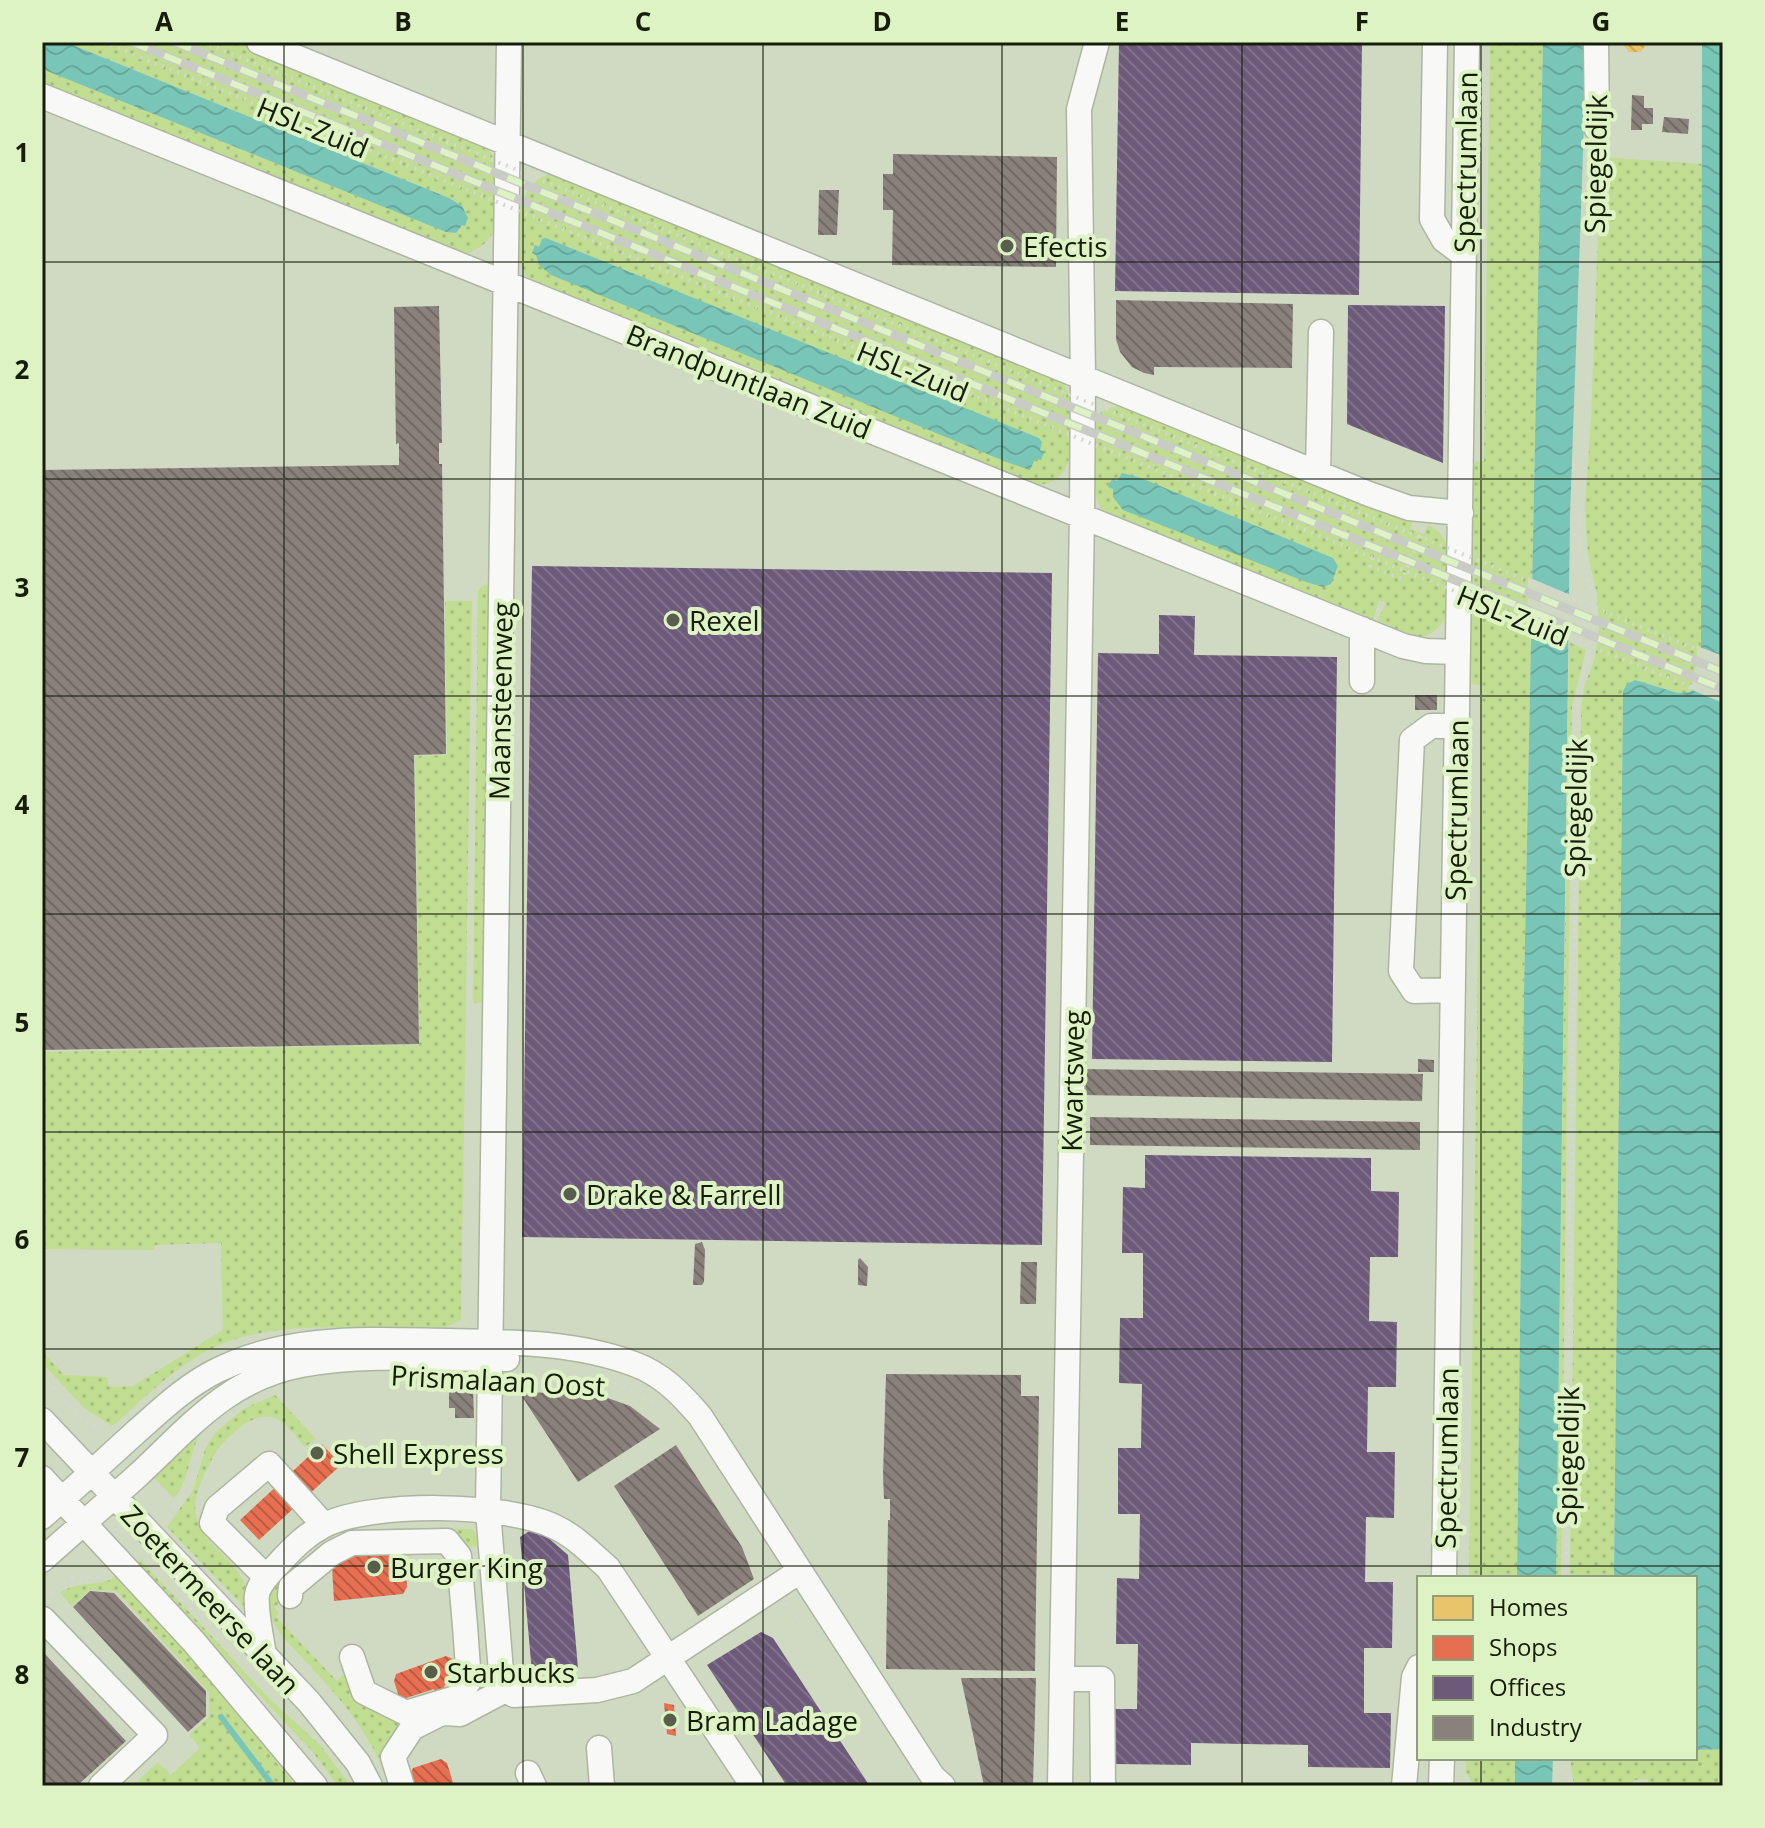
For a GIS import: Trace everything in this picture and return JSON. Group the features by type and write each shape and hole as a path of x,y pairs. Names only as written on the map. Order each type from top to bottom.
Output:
{"street":[{"path":"259,42 1318,473 1409,508 1461,513"},
{"name":"Maansteenweg","path":"505,1690 499,1667 488,1511 509,42"},
{"name":"Kwartsweg","path":"1060,1786 1082,515 1079,109 1097,42"},
{"path":"1435,42 1432,219 1444,240 1464,255"},
{"name":"Spectrumlaan","path":"1444,1576 1467,42"},
{"name":"Spiegeldijk","path":"1596,42 1597,129"},
{"name":"Brandpuntlaan Zuid","path":"42,96 1362,629 1414,649 1458,652"},
{"path":"1318,473 1321,332"},
{"path":"1362,629 1362,681"},
{"path":"1453,990 1414,991 1401,971 1412,740 1431,726 1457,726"},
{"name":"Prismalaan Oost","path":"42,1517 179,1394 216,1370 250,1357 295,1345 342,1339 492,1359"},
{"name":"Prismalaan Oost","path":"42,1560 115,1496 197,1416 228,1394 262,1377 298,1366 340,1360 547,1359 601,1354 636,1364 662,1378 700,1416 933,1777 943,1786"},
{"name":"Zoetermeerse laan","path":"42,1420 335,1733 358,1763 370,1786"},
{"path":"266,1577 212,1523 217,1508 269,1464 324,1525"},
{"name":"Zoetermeerse laan","path":"42,1478 194,1642 315,1786"},
{"path":"264,1656 257,1595 266,1577 300,1540 324,1525 383,1509 488,1511 519,1516 555,1526 608,1568 751,1783"},
{"path":"290,1596 291,1587 332,1553 352,1543 447,1541 459,1556 465,1626 469,1681 459,1697 406,1713 364,1692 352,1657"},
{"path":"402,1786 393,1757 412,1728 442,1713 460,1714 505,1690 514,1695 614,1687 633,1681 800,1571"},
{"path":"42,1620 155,1735 101,1786"},
{"path":"1404,1786 1417,1671"},
{"path":"1062,1679 1102,1679 1103,1786"},
{"path":"599,1748 602,1786"},
{"path":"1441,1786 1442,1760"}],"path":[{"name":"HSL-Zuid","path":"103,42 1723,700"},
{"name":"HSL-Zuid","path":"202,42 1723,660"},
{"name":"Spiegeldijk","path":"1566,1576 1577,696 1590,654 1594,627 1593,595 1581,555 1580,520 1588,397 1597,129"},
{"path":"1373,558 1370,566 1402,579 1425,526"},
{"name":"Prismalaan Oost","path":"492,1359 608,1381 635,1392 670,1417"},
{"path":"42,1376 82,1419 109,1435"},
{"path":"177,1508 186,1495 201,1447 207,1438"},
{"path":"742,1522 763,1569 799,1624 822,1645"},
{"path":"42,1600 72,1578"},
{"path":"1566,1760 1568,1786"}],"green space":[{"path":"65,42 237,42 472,138 487,148 493,160 497,206 492,234 479,248 462,255 42,88 42,69 446,232 465,217 462,206 449,198"},
{"path":"1490,42 1543,42 1524,993 1517,1576 1469,1576 1482,685 1468,684 1471,462 1484,461"},
{"path":"1601,157 1702,164 1701,662 1695,686 1690,692 1678,693 1644,683 1623,691 1614,1576 1570,1576 1581,712 1584,687 1595,658 1599,627 1597,595 1588,555 1585,507"},
{"path":"554,173 1062,381 1069,398 1072,429 1070,454 1062,474 1054,481 1028,484 531,280 518,255 517,220 529,189 540,178"},
{"path":"1124,406 1414,519 1410,529 1424,534 1428,525 1435,529 1445,540 1448,554 1449,593 1444,620 1426,636 1401,635 1375,625 1386,603 1379,600 1372,624 1109,516 1101,508 1093,486 1094,425 1098,415 1105,410"},
{"path":"484,585 488,586 491,594 485,1002 473,1003 478,590"},
{"path":"445,601 472,601 461,1320 447,1327 312,1328 253,1334 198,1356 154,1389 113,1426 85,1409 42,1363 42,1351 64,1375 107,1377 109,1387 133,1386 223,1330 221,1243 155,1245 154,1250 42,1249 42,1052 419,1045 415,756 447,755"},
{"path":"1569,642 1586,650 1572,706 1561,1576 1556,1576"},
{"path":"342,1362 448,1363 459,1369 366,1368 306,1374 277,1381 250,1392 206,1424 174,1498 152,1476 170,1451 237,1397 256,1386 296,1371"},
{"path":"275,1395 316,1439 305,1447 287,1426 276,1419 262,1417 250,1421 218,1449 201,1482 195,1504 198,1522 206,1537 241,1576 247,1592 248,1611 167,1527 193,1490 206,1447 217,1431 245,1408"},
{"path":"398,1528 473,1529 480,1546 462,1547 372,1534 274,1607 279,1613 276,1617 337,1681 348,1671 406,1717 396,1786 389,1786 381,1764 358,1723 281,1635 266,1600 284,1570 289,1575 360,1532"},
{"path":"140,1559 270,1699 321,1746 351,1786 338,1786 311,1750 135,1563"},
{"path":"117,1576 209,1678 295,1786 133,1786 158,1762 171,1775 200,1748 189,1735 209,1717 209,1692 116,1591 90,1590 72,1606 60,1593"},
{"path":"1723,1749 1723,1783 1648,1785 1648,1779 1634,1780 1634,1786 1574,1786 1570,1760 1697,1760 1697,1750"},
{"path":"1466,1760 1515,1760 1515,1786 1474,1786 1466,1772"}],"water":[{"path":"42,42 65,42 449,198 462,206 468,218 465,226 462,225 456,233 446,232 42,69"},
{"path":"1543,42 1587,42 1570,516 1556,1576 1517,1576 1524,993"},
{"path":"1702,42 1723,42 1723,1749 1697,1750 1697,1576 1614,1576 1623,691 1627,684 1635,680 1678,693 1690,692 1695,686 1701,662"},
{"path":"546,238 1039,438 1042,442 1040,450 1044,452 1041,460 1035,459 1030,470 1009,463 551,275 539,265 536,255 532,253 535,245 539,247 542,239"},
{"path":"1122,473 1141,478 1333,558 1338,566 1331,584 1323,587 1306,582 1123,510 1113,497 1113,489 1108,487 1112,479 1117,481"},
{"path":"1515,1760 1553,1760 1552,1786 1515,1786"}],"pier":[{"path":"1528,577 1573,596 1573,642 1527,624"},
{"path":"1697,646 1723,656 1723,703 1687,688 1691,685 1697,661"}],"building: Homes":[{"path":"1621,42 1649,42 1640,52 1629,52"}],"building: Shops":[{"path":"322,1444 341,1465 259,1540 240,1520"},
{"path":"404,1548 407,1587 403,1594 334,1601 332,1567 341,1556 359,1555 358,1551"},
{"path":"446,1656 453,1659 458,1674 456,1681 444,1686 446,1693 436,1696 434,1689 400,1700 394,1681 396,1674"},
{"name":"Bram Ladage","path":"664,1703 674,1705 676,1736 667,1734"},
{"path":"441,1759 447,1763 454,1786 413,1786 410,1775 413,1768"}],"building: Offices":[{"path":"1119,42 1362,42 1359,295 1115,291"},
{"path":"1348,305 1445,306 1443,463 1347,424"},
{"path":"532,566 1052,573 1042,1245 522,1237"},
{"path":"1159,615 1195,616 1194,655 1337,657 1332,1062 1092,1059 1098,653 1159,654"},
{"path":"1145,1155 1371,1158 1371,1191 1399,1192 1398,1257 1370,1257 1369,1321 1397,1322 1396,1387 1368,1387 1367,1452 1395,1452 1394,1518 1366,1517 1365,1582 1393,1582 1392,1648 1364,1648 1364,1713 1391,1713 1390,1768 1308,1767 1308,1745 1191,1743 1191,1765 1114,1764 1115,1709 1137,1709 1138,1644 1116,1644 1117,1578 1139,1579 1140,1514 1118,1514 1118,1448 1141,1448 1142,1384 1119,1383 1120,1318 1143,1318 1143,1253 1122,1253 1123,1187 1145,1188"},
{"path":"531,1530 546,1536 568,1555 578,1668 532,1673 520,1537"},
{"path":"761,1632 773,1638 869,1785 787,1786 707,1665"}],"building: Industry":[{"path":"1632,95 1644,96 1644,108 1653,108 1653,124 1642,124 1642,130 1631,130"},
{"path":"1664,117 1689,119 1688,134 1662,132"},
{"path":"893,154 1057,157 1056,267 892,265 893,210 883,210 883,174 893,174"},
{"path":"819,190 839,190 837,235 818,235"},
{"path":"1116,300 1293,304 1292,368 1154,367 1154,375 1144,373 1132,367 1120,352 1116,339"},
{"path":"439,306 442,443 439,443 439,464 442,464 446,754 414,755 419,1044 42,1050 42,470 399,465 394,307"},
{"path":"1415,695 1437,695 1437,710 1415,710"},
{"path":"1418,1059 1434,1060 1434,1072 1418,1072"},
{"path":"1083,1069 1423,1074 1422,1101 1082,1095"},
{"path":"1090,1117 1420,1122 1420,1150 1090,1145"},
{"path":"702,1242 705,1250 704,1282 693,1285 695,1244"},
{"path":"860,1258 868,1267 867,1286 858,1285"},
{"path":"1021,1262 1037,1262 1036,1304 1020,1304"},
{"path":"886,1374 1021,1375 1021,1396 1039,1396 1035,1671 886,1669 890,1499 884,1499 883,1475"},
{"path":"449,1386 473,1388 474,1418 455,1418 455,1408 449,1408"},
{"path":"519,1392 605,1397 630,1406 660,1429 578,1482"},
{"path":"676,1445 742,1547 754,1579 698,1616 614,1486"},
{"path":"90,1591 114,1593 206,1691 206,1716 188,1732 73,1607"},
{"path":"44,1653 126,1741 77,1786 42,1786"},
{"path":"961,1678 1036,1678 1033,1786 984,1786"}],"waterway":[{"path":"221,1717 273,1786"}],"railway":[{"path":"131,42 1723,689"},
{"path":"174,42 1723,672"}],"place":[{"name":"Efectis","path":"1007,246"},
{"name":"Rexel","path":"673,620"},
{"name":"Drake & Farrell","path":"570,1194"},
{"name":"Shell Express","path":"317,1453"},
{"name":"Burger King","path":"374,1567"},
{"name":"Starbucks","path":"431,1672"},
{"name":"Bram Ladage","path":"670,1720"}]}
